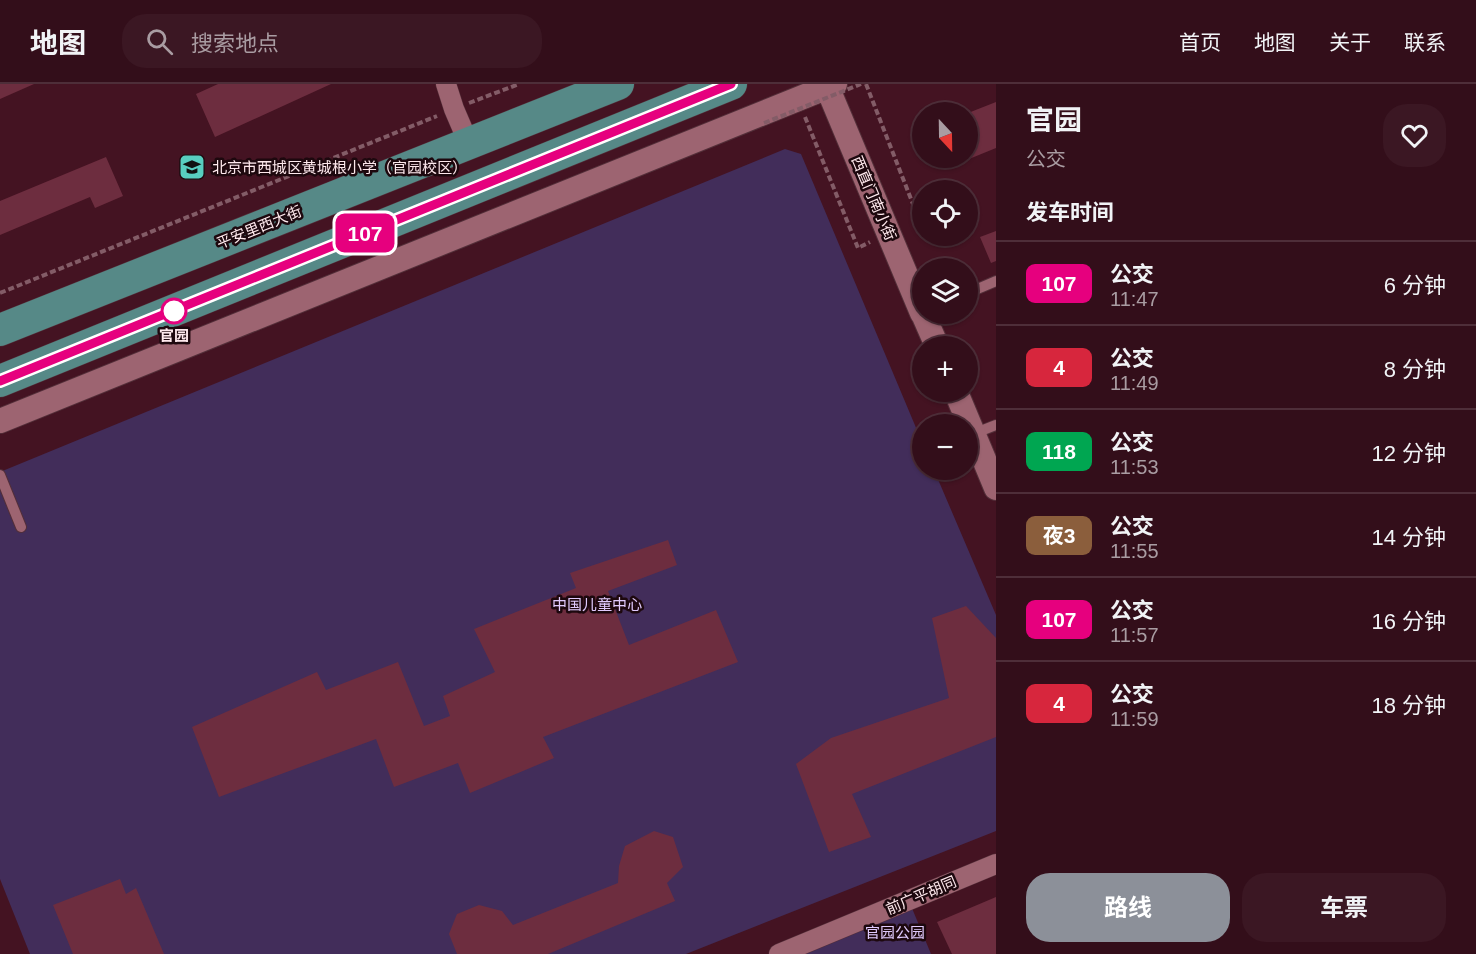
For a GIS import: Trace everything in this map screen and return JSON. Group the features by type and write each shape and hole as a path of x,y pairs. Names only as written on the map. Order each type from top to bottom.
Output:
{"main road":[{"name":"平安里西大街","path":"0,330 618,84"},
{"path":"0,381 731,84"}],"street":[{"path":"446,84 469,144"},
{"path":"0,421 829,85"},
{"name":"西直门南小街","path":"829,85 912,286"},
{"path":"978,446 996,488"},
{"name":"前广平胡同","path":"779,954 996,864"}],"lane":[{"path":"978,289 996,281"},
{"path":"978,432 996,425"},
{"path":"0,476 21,527"}],"path":[{"path":"0,293 519,84"},
{"path":"764,123 861,84"},
{"path":"866,84 912,207"},
{"path":"802,108 858,248 870,242"}],"green space":[{"name":"中国儿童中心","path":"785,149 801,154 912,418 912,480 938,480 996,615 996,831 686,954 30,954 0,879 0,472"},
{"name":"官园公园","path":"909,901 931,954 785,954"}],"building":[{"path":"0,84 34,84 0,99"},
{"path":"218,84 331,84 215,137 196,94"},
{"path":"996,102 996,148 978,155 978,109"},
{"path":"106,157 123,196 95,208 90,197 0,235 0,201"},
{"path":"996,231 996,261 991,263 980,237"},
{"path":"668,540 677,565 608,591 629,645 716,610 738,662 543,737 554,758 470,793 458,763 394,787 376,739 219,797 192,727 317,672 326,690 398,662 424,726 450,716 443,696 495,672 474,629 576,588 570,573"},
{"path":"966,606 996,638 996,737 852,794 871,837 829,852 796,764 831,738 949,698 932,618"},
{"path":"654,831 673,837 683,867 667,883 675,901 548,954 457,954 449,934 457,914 479,905 502,911 513,925 618,883 619,866 625,846"},
{"path":"120,879 126,894 136,888 164,954 73,954 53,905"},
{"path":"996,897 996,954 952,954 937,922"}],"bus line":[{"name":"107","path":"0,381 731,84"}],"place":[{"name":"北京市西城区黄城根小学（官园校区）","path":"192,167"},
{"name":"官园","path":"174,311"}]}
